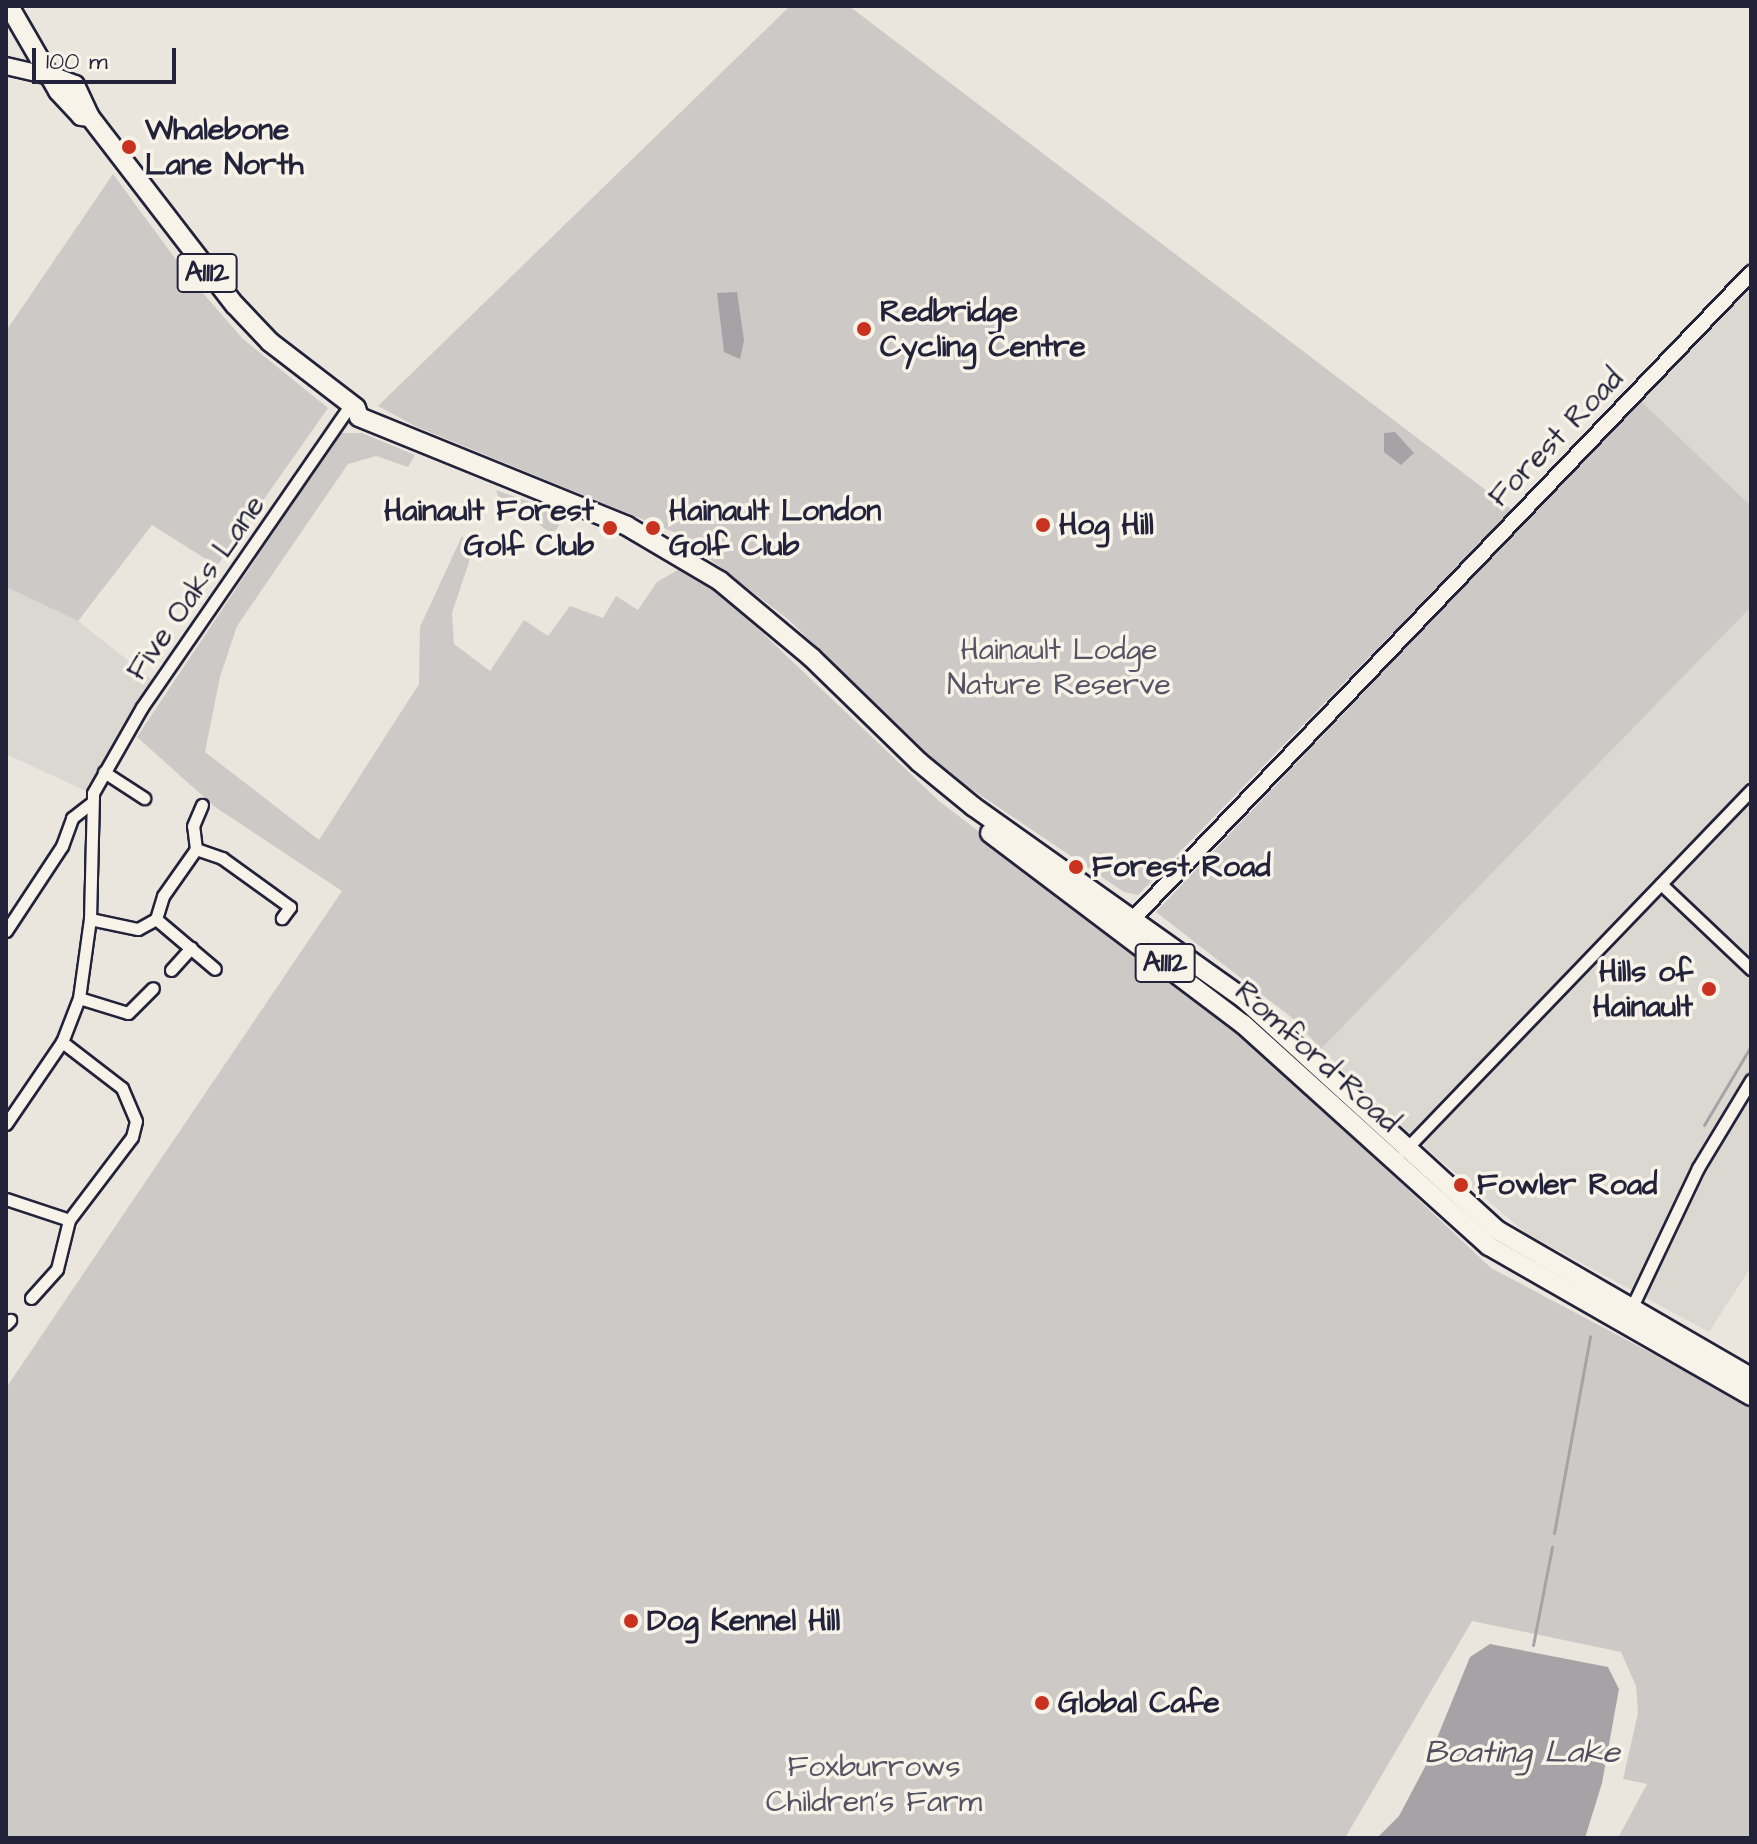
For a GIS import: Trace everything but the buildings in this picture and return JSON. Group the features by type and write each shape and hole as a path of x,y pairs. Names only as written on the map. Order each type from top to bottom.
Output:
{"main road":[{"name":"A1112","path":"9,6 54,77"},
{"name":"Romford Road","path":"6,66 73,84 89,105 90,117 235,305 270,342 353,406 359,417 377,427 386,425 639,532 720,581 974,807 1244,999 1497,1230 1751,1377"},
{"name":"Romford Road","path":"804,656 913,769 966,815 1243,1024 1467,1228 1528,1272 1751,1396"}],"street":[{"name":"Forest Road","path":"1134,918 1747,283"},
{"name":"Five Oaks Lane","path":"6,1124 62,1042 79,998 90,919 91,803 104,772 142,707 353,406"},
{"path":"104,772 144,798"},
{"path":"1393,1163 1751,790"},
{"name":"Five Oaks Lane","path":"6,931 62,846 72,818 91,803"},
{"path":"90,919 138,929 156,919 163,896 196,849 193,826 202,805"},
{"path":"196,849 222,858 290,907 282,918"},
{"path":"1661,884 1751,969"},
{"path":"156,919 215,969"},
{"path":"171,970 191,948"},
{"path":"79,998 128,1013 153,988"},
{"path":"31,1298 57,1269 69,1220 132,1137 136,1121 122,1088 62,1042"},
{"path":"1631,1309 1698,1168 1751,1080"},
{"path":"6,1199 69,1220"}],"shaded area":[{"path":"1751,287 1751,506 1640,400"},
{"path":"6,587 78,621 155,682 88,792 6,754"},
{"path":"1751,607 1751,1267 1709,1332 1526,1233 1421,1144 1321,1049"}],"green space":[{"name":"Redbridge Cycling Centre","path":"790,6 849,6 1512,510 1138,895 1124,892 933,763 789,620 676,533 415,426 378,406"},
{"path":"113,174 188,276 243,339 328,408 217,566 152,525 78,621 6,587 6,331"},
{"path":"1640,400 1751,506 1751,607 1321,1049 1291,1017 1156,912"},
{"name":"Foxburrows Children's Farm","path":"340,433 362,433 415,455 408,467 376,456 348,464 237,626 220,677 205,752 319,840 419,684 420,627 462,536 473,550 452,613 454,644 490,671 524,620 548,636 570,606 603,618 616,596 638,610 657,582 683,567 732,604 939,801 1233,1025 1491,1268 1751,1406 1751,1838 1618,1838 1647,1784 1623,1779 1638,1713 1636,1686 1621,1652 1472,1621 1345,1838 6,1838 6,1388 342,891 215,807 137,737"},
{"path":"496,490 564,514 563,520 555,531 548,531 498,496"}],"water":[{"path":"737,292 744,340 740,359 724,352 717,293"},
{"path":"1395,432 1414,453 1401,465 1384,452 1384,433"},
{"name":"Boating Lake","path":"1490,1644 1608,1667 1619,1689 1602,1783 1585,1838 1377,1838 1399,1816 1426,1765 1470,1657"}],"waterway":[{"path":"1704,1125 1751,1046"},
{"path":"1554,1533 1590,1336"},
{"path":"1533,1645 1552,1547"}],"place":[{"name":"Whalebone Lane North","path":"129,147"},
{"name":"Redbridge Cycling Centre","path":"864,329"},
{"name":"Hog Hill","path":"1043,525"},
{"name":"Hainault Forest Golf Club","path":"610,528"},
{"name":"Hainault London Golf Club","path":"653,528"},
{"name":"Forest Road","path":"1076,867"},
{"name":"Hills of Hainault","path":"1709,989"},
{"name":"Fowler Road","path":"1461,1185"},
{"name":"Dog Kennel Hill","path":"631,1621"},
{"name":"Global Cafe","path":"1042,1703"}],"park label":[{"name":"Hainault Lodge Nature Reserve","path":"1059,667"}]}
